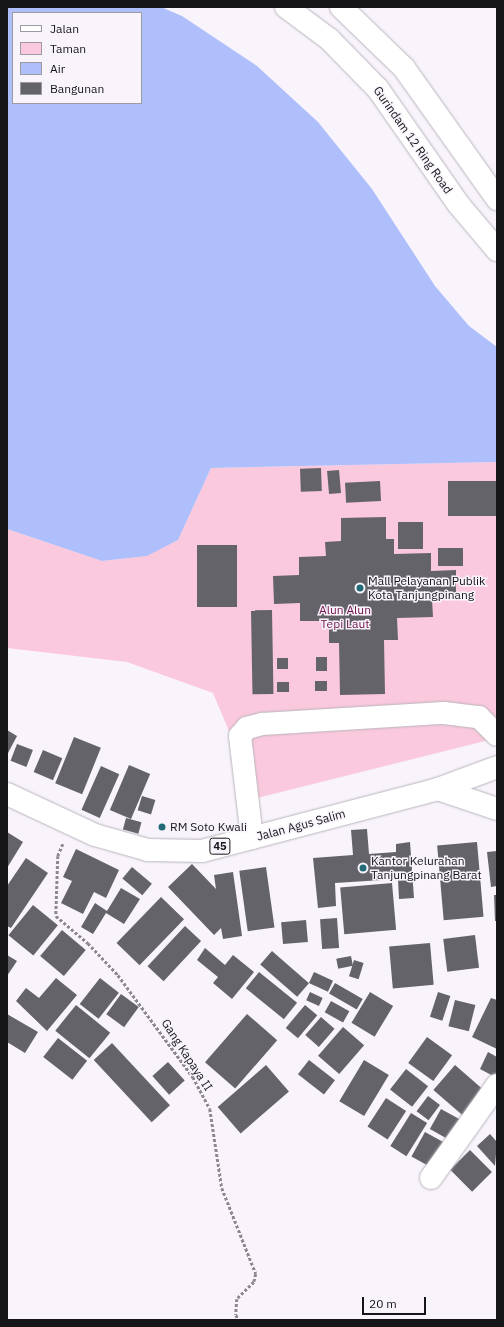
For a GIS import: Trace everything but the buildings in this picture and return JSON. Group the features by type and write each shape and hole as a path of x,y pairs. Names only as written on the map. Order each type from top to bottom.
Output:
{"main road":[{"name":"Gurindam 12 Ring Road","path":"286,7 329,38 378,89 459,205 497,250"},
{"path":"342,7 404,68 497,199"},
{"path":"252,838 240,736 247,728 262,724 444,713 479,717 497,735"},
{"name":"45","path":"438,789 497,767"},
{"path":"438,789 497,809"},
{"name":"Jalan Agus Salim","path":"7,794 71,826 95,836 148,850 202,851 438,789"},
{"path":"431,1178 497,1086"}],"path":[{"name":"Gang Kapaya II","path":"71,826 58,856 56,916 88,943 118,974 193,1077 210,1109 222,1188 256,1274 254,1282 237,1299 236,1315 240,1320"}],"green space":[{"name":"Alun Alun Tepi Laut","path":"497,462 497,738 257,798 213,693 127,662 7,648 7,529 102,561 146,556 178,540 211,468"}],"water":[{"path":"7,7 161,7 182,16 257,66 318,122 372,189 435,286 469,326 497,347 497,462 211,468 178,540 147,556 102,561 7,529"}],"place":[{"name":"Mall Pelayanan Publik Kota Tanjungpinang","path":"360,588"},
{"name":"RM Soto Kwali","path":"162,827"},
{"name":"Kantor Kelurahan Tanjungpinang Barat","path":"363,868"}]}
